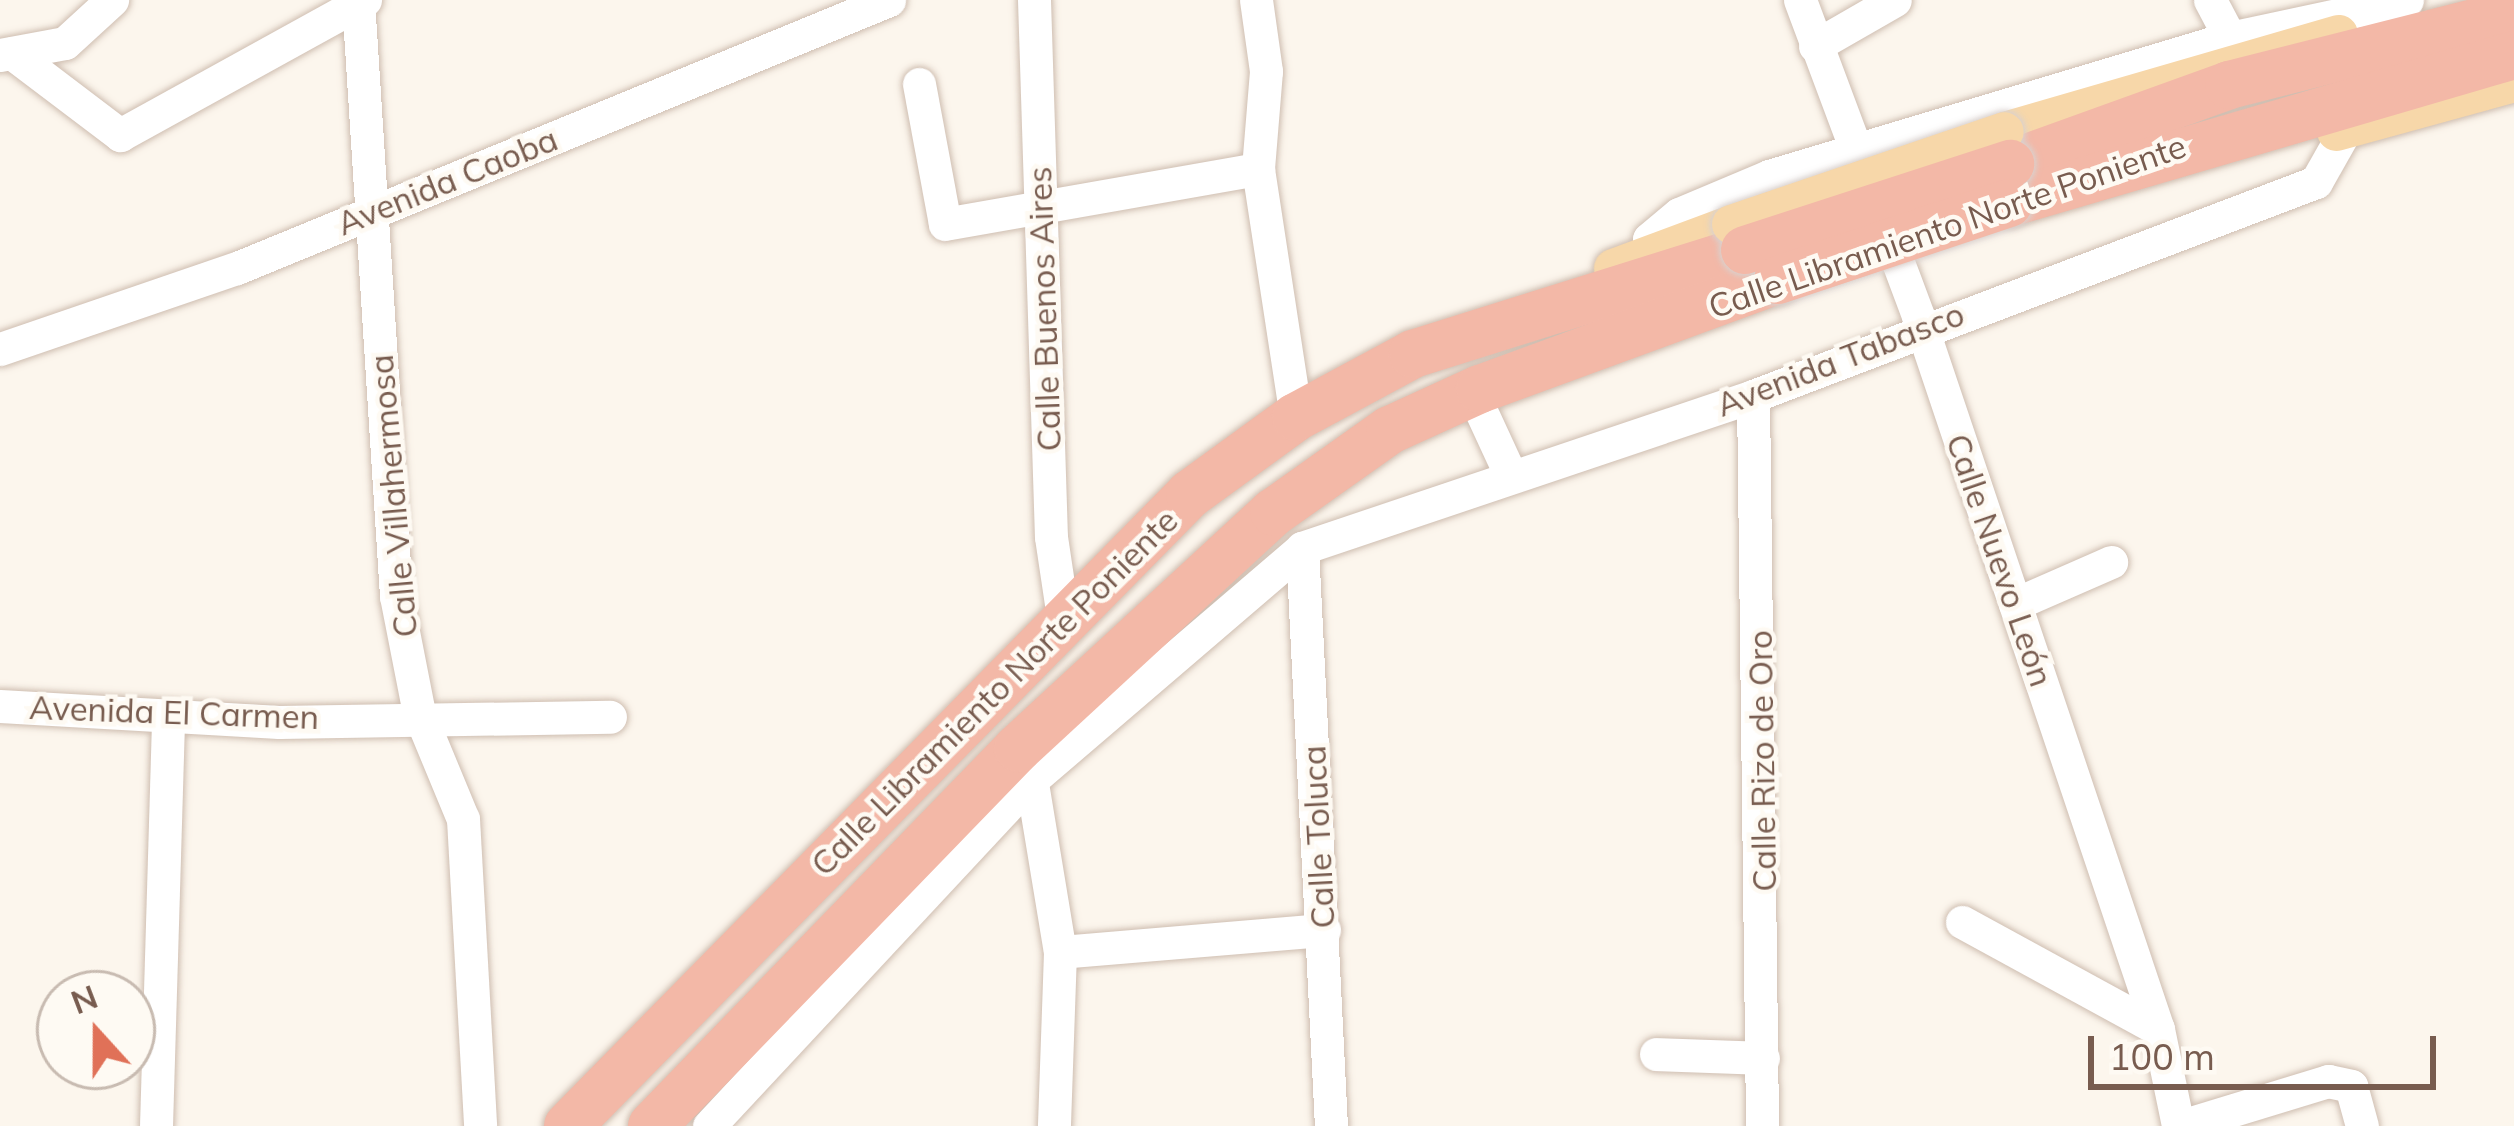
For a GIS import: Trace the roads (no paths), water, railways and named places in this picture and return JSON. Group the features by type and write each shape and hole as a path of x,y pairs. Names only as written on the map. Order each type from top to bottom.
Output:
{"highway":[{"name":"Calle Libramiento Norte Poniente","path":"652,1126 1299,495 1390,430 1769,261 2008,166 2236,83 2486,4"},
{"name":"Calle Libramiento Norte Poniente","path":"2236,83 2514,55"},
{"name":"Calle Libramiento Norte Poniente","path":"568,1126 1063,617 1190,494 1296,417 1475,333 1769,261"}],"main road":[{"name":"Calle Libramiento Norte Poniente","path":"1390,430 1480,410 1769,261 2008,166 2283,46 2486,4"},
{"name":"Calle Libramiento Norte Poniente","path":"1475,333 1513,305 1650,256 1769,261 1963,240 2514,82"}],"street":[{"path":"6,54 65,44 112,0"},
{"name":"Avenida Caoba","path":"0,349 369,212 889,0"},
{"name":"Calle Buenos Aires","path":"1034,0 1063,617"},
{"path":"1256,0 1267,71 1258,169 1296,417"},
{"name":"Calle Nuevo León","path":"1800,0 1852,150 1921,325 2158,1029 2180,1126"},
{"path":"1815,46 1895,0"},
{"path":"2210,0 2236,83"},
{"path":"1650,256 1649,239 1679,214 1852,150 2236,83 2407,0"},
{"path":"6,54 120,135 356,2"},
{"name":"Calle Villahermosa","path":"356,2 396,596 419,713 463,819 480,1126"},
{"path":"920,84 945,224 1258,169"},
{"name":"Avenida Tabasco","path":"709,1126 1027,762 1302,548 1510,474 1753,396 1921,325 2316,182 2346,129"},
{"name":"Calle Rizo de Oro","path":"1753,396 1762,1126"},
{"path":"1480,410 1510,474"},
{"path":"1299,495 1366,523"},
{"name":"Calle Toluca","path":"1302,548 1331,1126"},
{"path":"2015,604 2111,562"},
{"name":"Avenida El Carmen","path":"0,706 168,716 610,717"},
{"path":"156,1126 168,716"},
{"path":"1027,762 1060,952 1054,1126"},
{"path":"1962,922 2158,1029"},
{"path":"1060,952 1324,930"},
{"path":"1656,1054 1763,1058"},
{"path":"2180,1126 2328,1081 2351,1086 2362,1126"}]}
